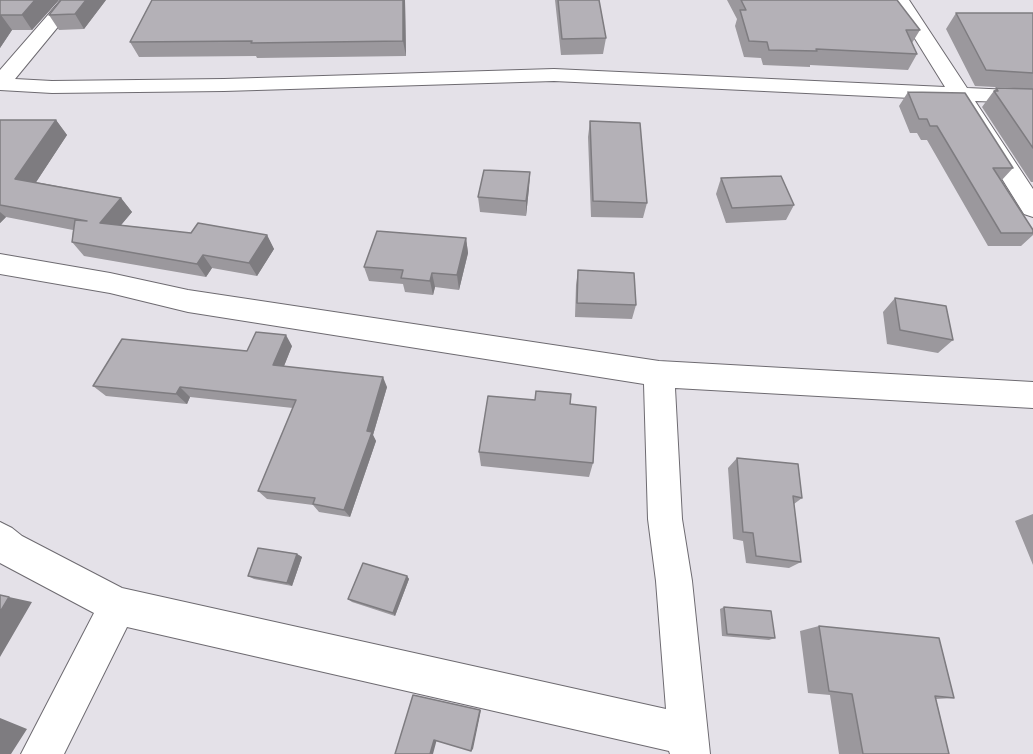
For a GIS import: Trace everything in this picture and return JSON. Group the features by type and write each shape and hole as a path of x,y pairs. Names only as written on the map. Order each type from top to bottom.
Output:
{"street":[{"path":"71,0 9,64 0,83 52,87 224,85 554,75 819,85 1033,97"},
{"path":"900,0 1033,208"},
{"path":"0,264 110,283 188,301 659,374 1033,395"},
{"path":"0,540 9,549 118,606 689,744 674,581 665,519 659,374"},
{"path":"42,754 118,606"}],"building":[{"path":"0,0 35,0 22,15 1,15 0,17"},
{"path":"61,0 86,0 75,14 49,15"},
{"path":"152,0 403,0 403,41 130,42"},
{"path":"558,0 599,0 606,38 562,39"},
{"path":"741,0 897,0 920,30 906,30 917,54 816,49 817,51 769,50 767,42 749,41 740,10 746,10"},
{"path":"956,13 1033,13 1033,73 986,70"},
{"path":"996,88 1033,89 1033,148 994,91 998,91"},
{"path":"908,92 965,93 1013,168 993,168 1033,233 1001,233 937,126 930,126 927,119 919,119"},
{"path":"0,120 56,120 15,179 121,198 100,223 191,233 198,223 267,235 249,263 203,255 197,264 72,242 75,220 87,221 0,205"},
{"path":"590,121 640,123 647,203 593,201"},
{"path":"484,170 530,172 526,201 478,197"},
{"path":"781,176 794,205 732,208 721,178"},
{"path":"377,231 466,238 457,275 432,273 430,281 401,278 403,270 364,267"},
{"path":"578,270 634,273 636,305 577,303"},
{"path":"895,298 946,306 953,340 900,330"},
{"path":"256,332 286,335 273,365 383,377 367,431 372,432 344,510 313,504 315,498 258,491 296,400 180,387 176,394 93,386 122,339 247,351"},
{"path":"536,391 571,394 570,404 596,407 593,463 479,452 488,396 535,400"},
{"path":"737,458 798,464 802,498 793,496 801,562 756,556 753,533 743,532"},
{"path":"258,548 297,554 287,583 248,576"},
{"path":"363,563 407,576 393,613 348,599"},
{"path":"0,595 9,597 0,612"},
{"path":"724,607 771,611 775,638 727,634"},
{"path":"819,626 939,638 954,698 935,696 949,754 863,754 852,694 829,691"},
{"path":"413,695 480,710 471,751 434,740 430,754 395,754"}]}
